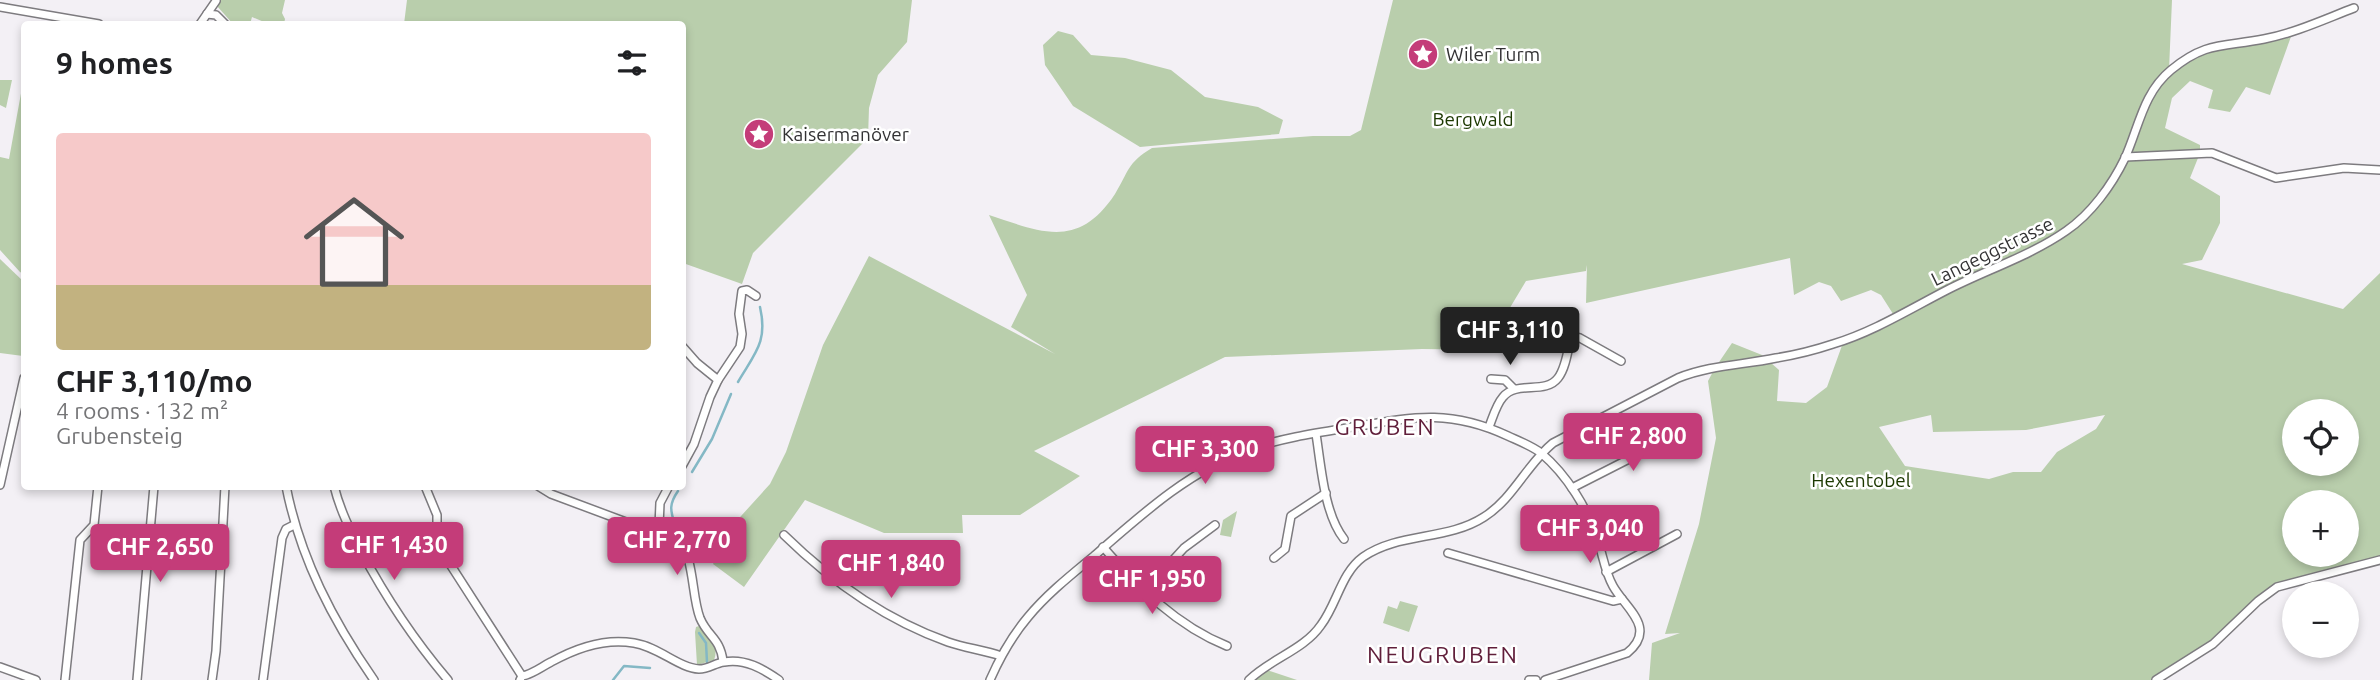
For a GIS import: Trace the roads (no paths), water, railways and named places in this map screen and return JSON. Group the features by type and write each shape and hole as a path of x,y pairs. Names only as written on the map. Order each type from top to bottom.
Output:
{"street":[{"path":"202,21 216,1"},
{"path":"0,7 82,21"},
{"name":"Langeggstrasse","path":"1541,453 1553,443 1695,371 1777,358 1844,340 2061,235 2097,202 2125,157 2147,99 2169,71 2194,54 2217,45 2265,39 2354,8"},
{"path":"207,14 216,15 222,21"},
{"path":"2125,157 2212,153 2276,178 2344,168 2380,170"},
{"path":"686,459 718,380 742,341 739,314 742,291 747,290 756,296"},
{"path":"1560,334 1580,338 1621,360"},
{"path":"1489,427 1502,397 1514,389 1551,385 1556,381 1562,370 1571,336"},
{"path":"686,351 718,380"},
{"path":"1491,379 1505,380 1514,389"},
{"path":"0,485 21,391"},
{"path":"989,680 1018,628 1040,603 1168,493 1213,465 1250,449 1315,434 1414,417 1462,419 1489,427 1541,453 1572,488 1594,529 1606,572 1613,587 1635,615 1639,624 1639,637 1631,650 1622,655 1545,680"},
{"path":"1572,488 1682,432"},
{"path":"1315,434 1326,493 1336,526 1345,539"},
{"path":"1249,680 1259,670 1312,636 1331,609 1353,565 1358,561 1393,543 1456,529 1484,518 1497,508 1541,453"},
{"path":"65,680 80,540 94,525 98,490"},
{"path":"137,680 154,490"},
{"path":"212,680 225,490"},
{"path":"287,490 295,525 310,566 331,611 374,680"},
{"path":"335,490 345,520 392,607 448,680"},
{"path":"427,490 437,515 439,547 521,678 577,650 617,641 652,647 695,669 713,667 723,662 751,664 779,680"},
{"path":"544,490 634,525 646,528 659,526 676,537 684,549 699,614 704,626 720,646 723,662"},
{"path":"659,526 660,503 667,490"},
{"path":"1274,558 1284,549 1291,516 1326,493"},
{"path":"263,680 282,538 285,529 295,525"},
{"path":"1142,589 1184,548 1215,525"},
{"path":"1606,572 1677,534"},
{"path":"784,535 833,579 891,616 947,641 1001,656"},
{"path":"1103,547 1142,589 1191,627 1211,640 1227,646"},
{"path":"1448,553 1613,601 1622,599"},
{"path":"2156,680 2220,639 2272,589 2292,581 2380,560"},
{"path":"0,667 36,680"},
{"path":"1530,680 1536,680"}],"waterway":[{"path":"738,382 755,355 761,338 760,307"},
{"path":"692,472 712,439 731,394"},
{"path":"675,525 671,507 678,491"},
{"path":"699,633 706,643 707,662"},
{"path":"613,680 624,666 650,668"}],"place":[{"name":"Wiler Turm","path":"1423,54"},
{"name":"Kaisermanöver","path":"759,134"}],"district":[{"name":"GRUBEN","path":"1385,426"},
{"name":"NEUGRUBEN","path":"1443,654"}],"park label":[{"name":"Bergwald","path":"1473,119"},
{"name":"Hexentobel","path":"1861,480"}]}
